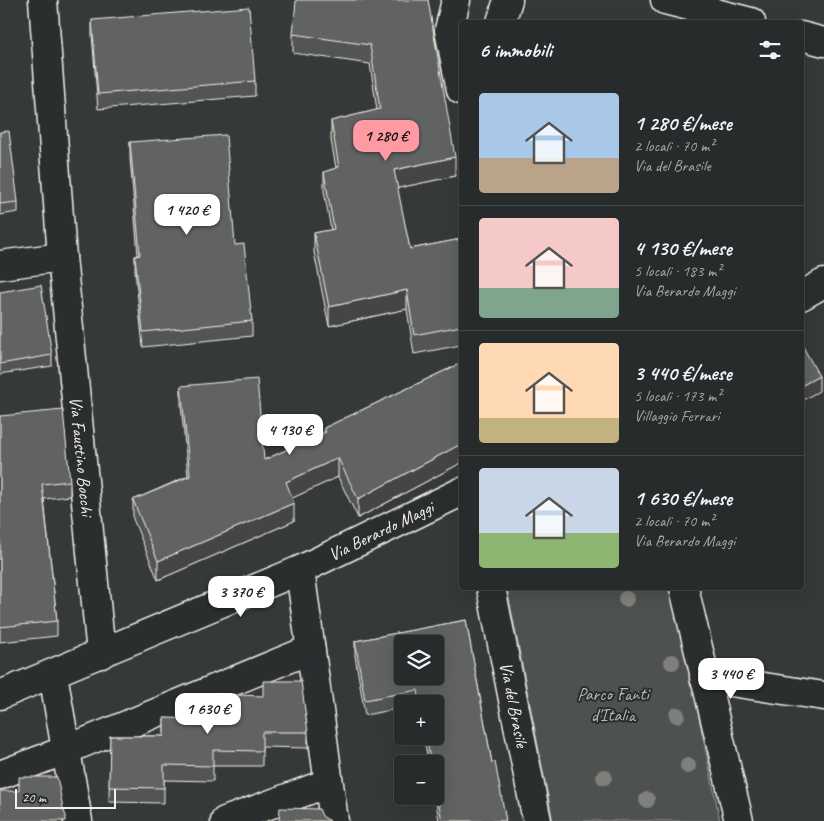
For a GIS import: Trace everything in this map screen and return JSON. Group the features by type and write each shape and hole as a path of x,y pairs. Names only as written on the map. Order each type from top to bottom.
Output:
{"street":[{"name":"Via Faustino Bocchi","path":"43,0 62,257 101,654"},
{"path":"456,0 449,30 459,80"},
{"path":"502,20 508,0"},
{"path":"665,0 743,20"},
{"path":"804,37 824,42"},
{"path":"0,265 62,257"},
{"path":"804,294 824,283"},
{"name":"Via Berardo Maggi","path":"0,695 300,570 459,493"},
{"path":"300,570 309,650 334,821"},
{"name":"Via del Brasile","path":"491,590 537,821"},
{"path":"684,590 739,821"},
{"path":"0,775 66,750 309,650"},
{"path":"53,674 78,821"},
{"path":"704,678 824,696"},
{"path":"225,821 328,784"}],"green space":[{"name":"Parco Fanti d'Italia","path":"507,590 673,590 720,821 553,821"}],"building":[{"path":"296,0 428,0 455,157 394,170 410,249 459,239 459,326 414,335 407,290 329,307 314,233 334,229 324,172 339,167 331,121 380,109 370,45 293,34"},
{"path":"249,7 255,81 98,94 92,20"},
{"path":"9,131 18,202 0,204 0,132"},
{"path":"226,135 235,245 244,244 252,321 143,332 135,256 140,255 130,142"},
{"path":"41,285 52,355 0,364 0,292"},
{"path":"804,348 819,376 804,384"},
{"path":"459,364 459,445 358,499 338,458 286,482 294,503 158,561 133,500 190,476 181,386 257,379 264,460 326,432 324,428"},
{"path":"63,410 70,481 42,484 57,621 0,627 0,416"},
{"path":"466,620 492,763 495,762 506,821 442,821 439,805 444,805 444,755 429,755 428,745 444,745 444,695 419,695 418,690 365,700 355,641"},
{"path":"263,681 301,681 308,732 262,732 262,751 213,750 213,766 164,765 164,788 109,787 110,736 164,736 164,718 213,719 213,694 263,696"},
{"path":"19,777 57,777 66,821 0,821 0,791 19,791"},
{"path":"280,808 319,809 322,816 330,821 279,821"}]}
